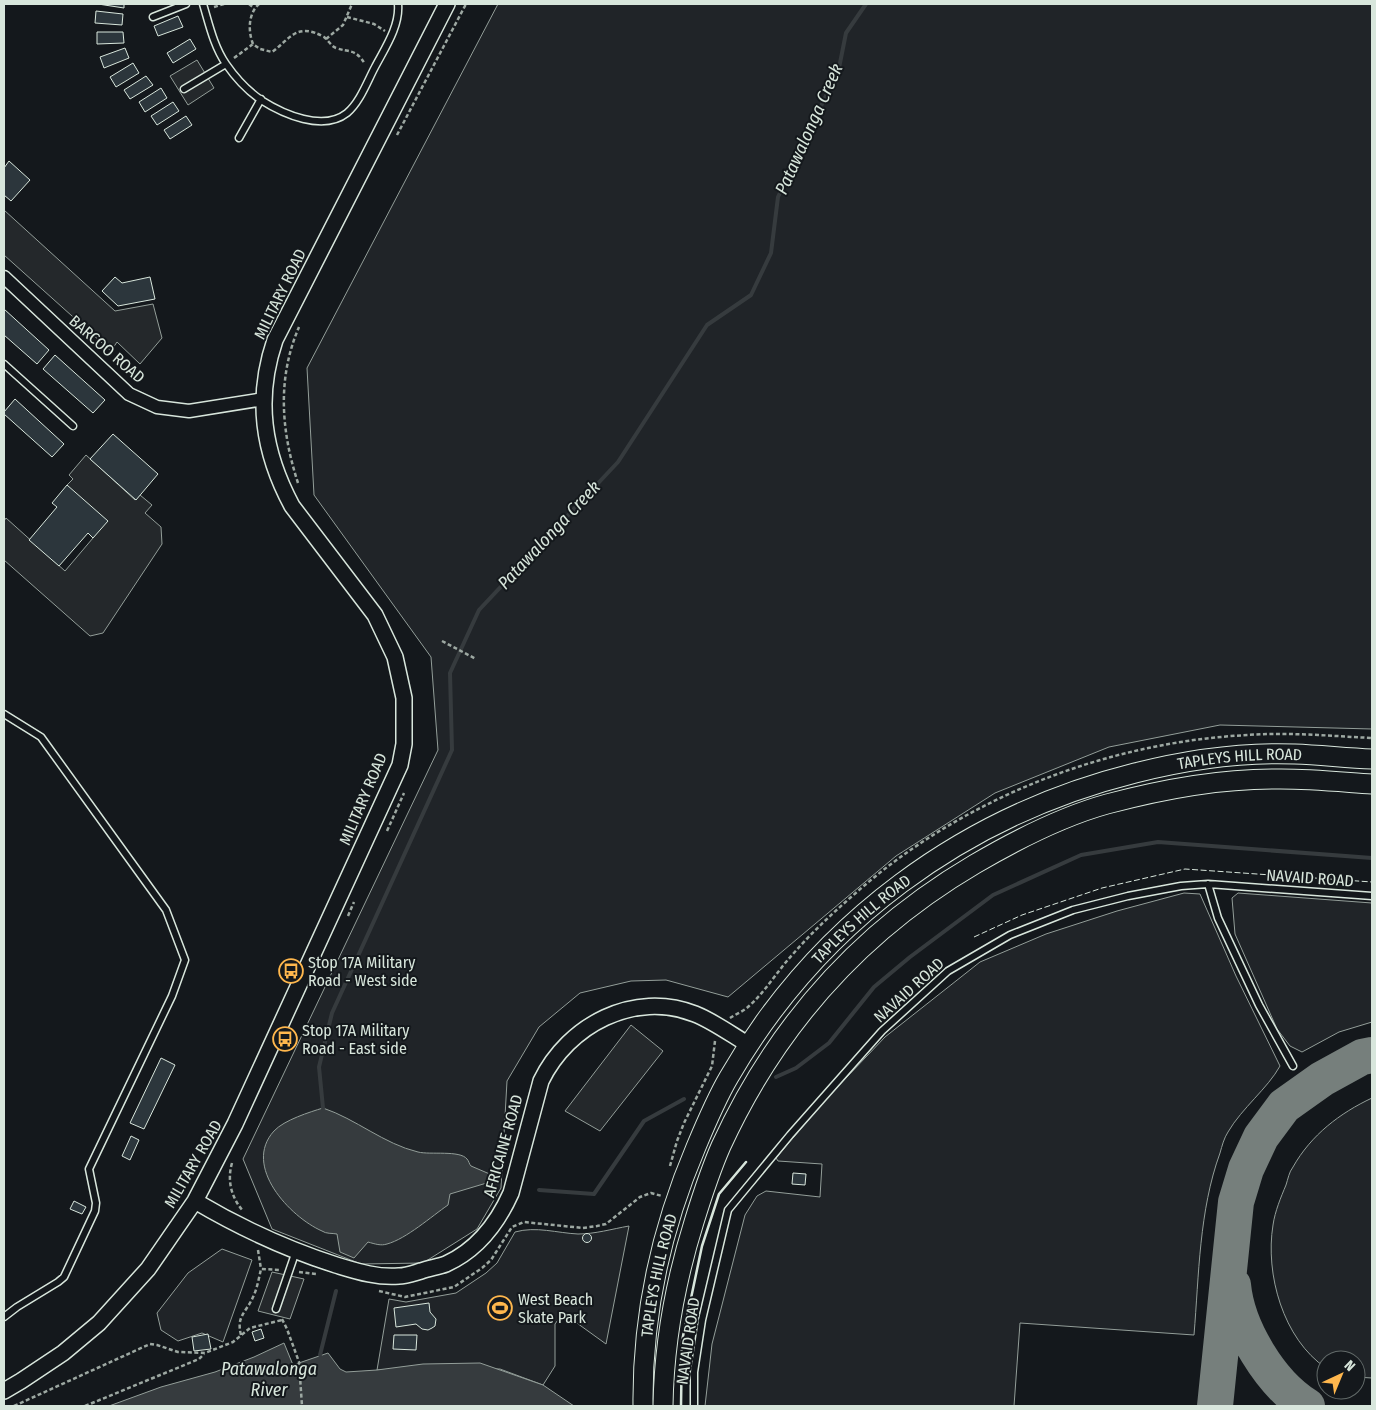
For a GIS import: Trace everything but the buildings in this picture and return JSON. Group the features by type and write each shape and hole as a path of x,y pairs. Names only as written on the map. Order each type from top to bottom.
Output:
{"main road":[{"name":"TAPLEYS HILL ROAD","path":"643,1406 648,1321 658,1263 680,1184 713,1107 749,1045 795,981 828,946 871,906 931,862 987,829 1041,803 1136,772 1213,759 1293,754 1372,759"},
{"name":"TAPLEYS HILL ROAD","path":"663,1406 670,1314 681,1266 706,1184 720,1148 749,1092 781,1040 829,980 883,928 932,890 1021,838 1049,825 1105,805 1168,790 1207,783 1244,780 1280,779 1372,784"},
{"path":"749,1045 759,1049 766,1043 802,997 829,980"}],"street":[{"name":"MILITARY ROAD","path":"4,1391 21,1382 99,1323 148,1269 195,1201 236,1124 400,765 404,744 404,698 395,657 375,615 292,506 281,486 273,466 268,445 264,421 263,392 275,340 447,4"},
{"name":"BARCOO ROAD","path":"4,277 129,394 158,407 189,411 264,399"},
{"name":"AFRICAINE ROAD","path":"195,1201 250,1232 296,1251 354,1271 378,1276 400,1276 446,1264 465,1252 483,1237 498,1218 511,1192 538,1089 547,1068 573,1037 594,1022 618,1012 641,1007 658,1006 695,1014 749,1045"}],"lane":[{"path":"152,17 186,4"},
{"path":"203,4 211,31 226,64 236,76 261,99 291,114 323,122 348,112 354,104 391,36 397,20 398,4"},
{"path":"184,89 226,64"},
{"path":"239,138 261,99"},
{"path":"4,364 73,426"},
{"path":"4,714 41,737 166,910 185,960 172,996 89,1169 96,1203 95,1212 64,1277 4,1317"},
{"path":"1208,884 1218,918 1259,1005 1293,1066"},
{"name":"NAVAID ROAD","path":"694,1406 694,1372 701,1329 728,1210 790,1135 882,1031 948,971 1010,935 1073,910 1128,896 1181,886 1208,884 1372,896"},
{"path":"276,1309 296,1251"}],"path":[{"path":"249,4 254,8"},
{"path":"260,4 254,8 250,20 249,34 253,44 260,49 272,52 289,36 298,32 312,33 326,39 334,47 354,51 366,63 364,71"},
{"path":"326,39 343,25 352,4"},
{"path":"393,143 466,4"},
{"path":"347,17 374,24 391,36"},
{"path":"226,64 253,44"},
{"path":"299,488 286,440 283,404 291,350 300,325"},
{"path":"442,641 476,659"},
{"path":"387,831 405,788"},
{"path":"347,917 355,900"},
{"path":"232,1160 230,1183 235,1200 244,1212"},
{"path":"241,1335 239,1326 241,1317 253,1297 261,1269 258,1245"},
{"path":"261,1269 289,1270"},
{"path":"276,1309 287,1329 299,1362 302,1406"},
{"path":"14,1406 150,1344 178,1352 205,1353 223,1347 250,1328 282,1320"},
{"path":"85,1406 199,1359 205,1353"}],"shaded area":[{"path":"498,4 1372,4 1372,729 1220,725 1109,747 995,793 896,856 728,997 666,980 631,981 580,993 539,1027 507,1081 501,1188 477,1229 423,1263 361,1264 272,1229 243,1159 438,750 431,657 314,495 307,368"},
{"path":"197,60 214,88 188,105 170,76"},
{"path":"4,210 115,311 153,304 162,338 140,364 117,342 111,351 4,255"},
{"path":"86,455 135,500 140,495 152,505 145,513 161,527 162,544 103,633 90,636 4,560 4,521 6,518 65,571 93,538 67,485 73,479 69,475"},
{"path":"1184,893 1200,894 1236,976 1280,1066 1234,1123 1222,1145 1213,1175 1204,1220 1194,1335 1020,1323 1014,1406 705,1406 712,1344 745,1215 757,1196 766,1191 820,1197 822,1164 778,1161 776,1158 827,1098 885,1037 980,962 1046,934 1117,911"},
{"path":"1238,893 1372,903 1372,1022 1339,1032 1302,1052 1290,1046 1277,1029 1235,934 1232,898"},
{"path":"631,1025 663,1051 600,1131 565,1111"},
{"path":"1372,1098 1372,1378 1366,1378 1366,1350 1316,1350 1316,1360 1298,1340 1280,1304 1272,1264 1271,1244 1277,1209 1290,1171 1300,1155 1327,1126"},
{"name":"West Beach Skate Park","path":"629,1226 606,1344 563,1313 555,1324 555,1366 543,1385 500,1369 377,1370 389,1299 406,1302 456,1293 486,1273 497,1263 515,1232 539,1230 584,1234"},
{"path":"222,1249 252,1260 223,1342 202,1333 178,1341 161,1330 157,1313 188,1273"},
{"path":"272,1272 304,1279 290,1319 258,1311"}],"water":[{"path":"323,1108 406,1148 423,1153 463,1156 471,1166 492,1175 490,1182 450,1194 448,1205 394,1241 382,1245 368,1242 354,1258 340,1252 337,1234 325,1233 309,1224 284,1202 274,1189 267,1174 264,1159 266,1145 278,1127 297,1117"},
{"name":"Patawalonga River","path":"284,1343 293,1365 328,1353 340,1369 346,1372 423,1364 480,1363 543,1385 574,1406 109,1406 161,1387 215,1372"}],"waterway":[{"name":"Patawalonga Creek","path":"323,1108 319,1067 332,1013 452,750 450,673 479,610 618,462 707,325 751,295 771,253 778,197 839,68 846,33 866,4"},
{"path":"776,1077 796,1068 829,1043 874,987 910,957 993,895 1081,855 1158,842 1372,858"},
{"path":"539,1190 594,1194 644,1121 684,1099"},
{"path":"320,1355 336,1291"}],"taxiway":[{"path":"1215,1406 1236,1202 1246,1169 1261,1137 1284,1106 1322,1079 1362,1057 1372,1055"},
{"path":"1233,1285 1241,1319 1258,1353 1280,1383 1307,1406"}],"fence":[{"path":"974,937 1022,915 1102,888 1185,869 1372,882"}],"wall":[{"path":"681,1406 682,1341 702,1246 719,1194 746,1162"}],"place":[{"name":"Stop 17A Military Road - West side","path":"291,971"},
{"name":"Stop 17A Military Road - East side","path":"285,1039"},
{"name":"West Beach Skate Park","path":"500,1308"}]}
